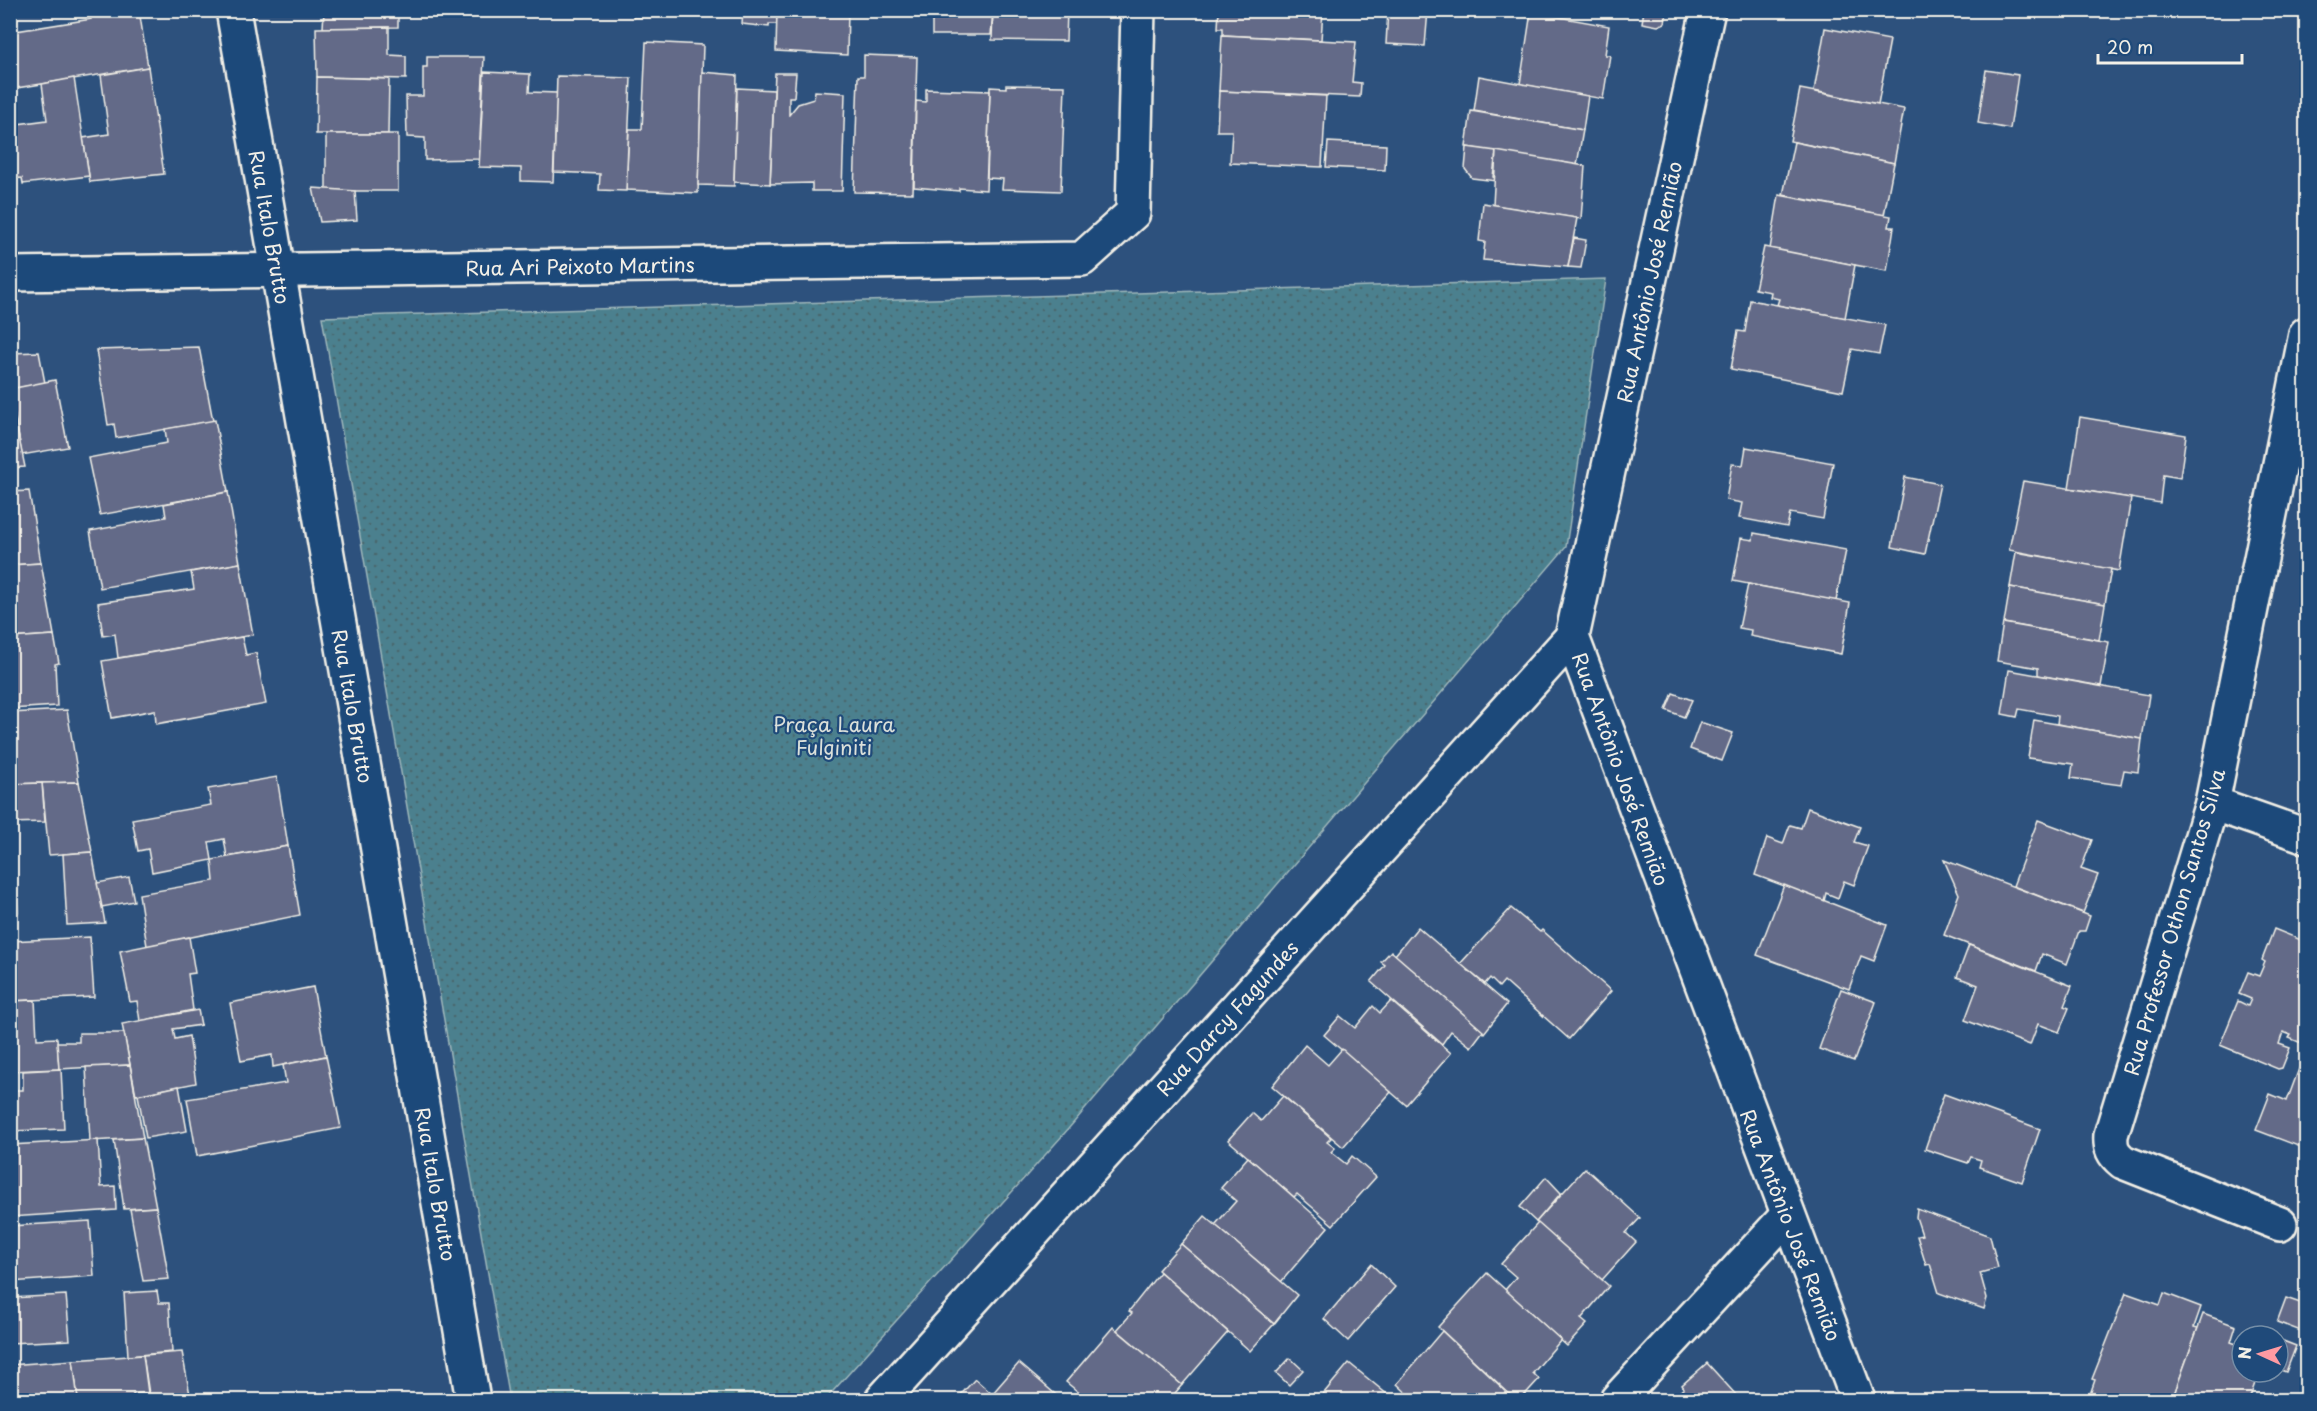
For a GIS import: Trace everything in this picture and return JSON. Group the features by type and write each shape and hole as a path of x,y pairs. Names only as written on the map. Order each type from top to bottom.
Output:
{"street":[{"name":"Rua Italo Brutto","path":"233,10 474,1401"},
{"name":"Rua Ari Peixoto Martins","path":"10,274 1082,259 1133,213 1138,10"},
{"name":"Rua Antônio José Remião","path":"1708,10 1572,637 1858,1401"},
{"name":"Rua Professor Othon Santos Silva","path":"2280,1224 2123,1162 2115,1155 2110,1145 2110,1135 2212,803 2307,334"},
{"name":"Rua Darcy Fagundes","path":"882,1401 1572,637"},
{"path":"2212,803 2307,836"},
{"path":"1617,1401 1787,1216"}],"green space":[{"name":"Praça Laura Fulginiti","path":"1606,279 1566,547 1063,1135 825,1400 510,1400 322,317"}],"building":[{"path":"90,10 139,10 148,67 10,89 10,32 91,19"},
{"path":"324,10 398,10 398,27 323,28"},
{"path":"633,10 658,10 658,17 633,17"},
{"path":"743,10 777,10 777,24 769,24 769,27 742,24"},
{"path":"777,10 848,10 847,55 776,51"},
{"path":"932,10 993,10 991,35 932,35"},
{"path":"993,10 1067,10 1066,41 992,40"},
{"path":"1219,10 1323,10 1321,40 1223,35 1223,28 1218,28"},
{"path":"1388,10 1428,10 1425,46 1386,44"},
{"path":"1644,10 1667,10 1665,23 1658,26 1642,23"},
{"path":"1531,12 1609,26 1605,55 1610,55 1603,99 1520,84"},
{"path":"389,27 389,55 406,56 406,79 317,77 316,28"},
{"path":"1825,28 1890,40 1878,104 1814,91"},
{"path":"1222,35 1356,42 1352,82 1361,83 1360,97 1219,91"},
{"path":"646,42 703,45 698,193 626,190 629,129 642,129"},
{"path":"864,55 917,57 913,193 854,192 858,76 864,76"},
{"path":"427,57 484,57 479,159 425,160 425,138 407,137 406,96 423,96 423,67 427,67"},
{"path":"148,67 164,174 90,182 83,138 109,134 101,75"},
{"path":"1986,70 2018,75 2010,129 1978,123"},
{"path":"484,72 530,74 529,92 557,93 553,182 521,181 521,168 479,167"},
{"path":"702,72 737,75 734,186 698,185"},
{"path":"775,73 796,73 794,97 789,97 789,115 798,104 814,99 815,91 845,93 842,191 812,191 812,183 770,184"},
{"path":"557,76 631,78 626,191 599,190 600,174 554,172"},
{"path":"1479,76 1588,96 1583,130 1474,111"},
{"path":"317,77 389,79 388,134 316,134"},
{"path":"74,78 89,176 23,184 22,178 10,179 10,125 47,120 42,84"},
{"path":"1006,85 1065,86 1061,191 1002,189 1003,179 987,178 990,87 1006,88"},
{"path":"737,88 774,90 770,184 734,182"},
{"path":"926,89 990,91 986,190 959,188 959,191 914,187 916,101 926,102"},
{"path":"1800,89 1904,109 1894,163 1790,141"},
{"path":"1219,91 1326,96 1322,167 1230,163 1232,131 1217,131"},
{"path":"1471,111 1583,130 1577,165 1466,147"},
{"path":"326,134 398,134 398,191 326,191"},
{"path":"1328,142 1386,145 1385,170 1326,167"},
{"path":"1794,142 1894,163 1884,215 1783,195"},
{"path":"1467,147 1496,151 1493,177 1496,181 1472,178 1465,169"},
{"path":"1496,151 1585,166 1581,219 1493,205"},
{"path":"313,188 355,191 357,220 320,222"},
{"path":"1779,195 1891,216 1889,227 1894,227 1887,271 1770,249"},
{"path":"1483,203 1577,218 1568,267 1483,260 1485,242 1479,241"},
{"path":"1574,238 1586,240 1581,268 1568,267"},
{"path":"1764,247 1855,265 1845,318 1777,305 1779,299 1770,297 1771,292 1755,289"},
{"path":"1750,300 1885,325 1879,354 1852,349 1843,391 1731,369 1738,331 1745,332"},
{"path":"199,347 213,421 116,438 114,424 108,425 96,350"},
{"path":"39,352 45,383 10,389 10,353"},
{"path":"55,380 68,447 22,455 10,389"},
{"path":"10,392 16,424 10,424"},
{"path":"2080,417 2186,435 2180,478 2163,475 2160,503 2069,488"},
{"path":"215,420 228,492 100,515 88,458 167,443 165,429"},
{"path":"10,424 16,424 25,467 10,468"},
{"path":"1746,447 1833,463 1823,519 1790,513 1787,527 1739,518 1742,503 1726,500 1732,464 1743,465"},
{"path":"1905,477 1940,484 1925,554 1892,547"},
{"path":"2023,481 2131,498 2119,571 2009,550"},
{"path":"29,491 41,563 10,565 10,492"},
{"path":"228,492 240,563 100,588 90,531 166,517 164,504"},
{"path":"1754,533 1846,550 1836,601 1733,581 1741,538 1753,540"},
{"path":"2016,552 2111,569 2105,604 2010,587"},
{"path":"41,563 54,635 10,638 10,565"},
{"path":"240,563 253,635 118,658 115,634 103,636 98,603 194,589 191,572"},
{"path":"1748,584 1850,603 1841,654 1750,636 1751,630 1739,628"},
{"path":"2010,587 2105,604 2099,640 2004,623"},
{"path":"2003,623 2109,642 2101,686 2038,675 2038,668 1997,661"},
{"path":"54,635 59,663 55,664 57,706 10,709 10,638"},
{"path":"242,637 246,655 256,653 266,704 156,724 155,710 112,718 102,661"},
{"path":"2009,670 2149,695 2142,739 2057,724 2058,716 2019,709 2017,717 2002,714"},
{"path":"1673,693 1692,700 1684,717 1666,710"},
{"path":"67,710 79,782 10,784 10,713"},
{"path":"2034,720 2142,739 2138,772 2124,770 2121,785 2071,778 2073,764 2028,758"},
{"path":"1700,722 1733,733 1722,761 1690,749"},
{"path":"277,777 288,846 227,857 224,839 209,842 212,860 152,872 148,849 138,851 132,819 211,805 208,789"},
{"path":"79,782 92,852 49,855 42,783"},
{"path":"42,783 45,822 10,823 10,784"},
{"path":"1808,808 1860,827 1854,842 1868,846 1854,885 1844,881 1838,898 1826,893 1824,901 1755,875 1767,838 1783,844 1790,825 1801,828"},
{"path":"2038,820 2092,840 2081,869 2098,875 2083,913 2013,886"},
{"path":"288,846 300,915 147,946 139,894 214,881 212,860"},
{"path":"92,852 105,923 67,925 63,854"},
{"path":"1944,860 2090,916 2085,931 2079,931 2067,964 2042,954 2036,971 1944,935 1959,894"},
{"path":"10,865 15,865 18,912 10,913"},
{"path":"129,877 134,901 102,907 97,883"},
{"path":"1784,885 1887,925 1874,961 1861,956 1849,989 1757,955"},
{"path":"1511,908 1540,932 1542,930 1611,991 1569,1039 1504,981 1499,987 1490,978 1485,984 1460,964"},
{"path":"1418,927 1507,1004 1484,1033 1395,955"},
{"path":"2274,929 2306,942 2306,1045 2289,1038 2291,1035 2283,1032 2279,1044 2290,1048 2282,1068 2278,1069 2220,1045 2238,1001 2248,1006 2251,999 2239,994 2248,972 2259,976 2265,962 2262,960"},
{"path":"90,937 94,997 10,1001 10,941"},
{"path":"189,937 195,973 188,974 193,1010 140,1021 137,1001 130,1002 120,951"},
{"path":"1969,945 2072,986 2064,1006 2069,1008 2059,1032 2038,1024 2030,1045 1965,1020 1978,985 1957,977"},
{"path":"1391,951 1483,1031 1471,1047 1451,1031 1442,1044 1371,982 1385,965 1381,962"},
{"path":"313,987 326,1056 273,1067 272,1055 241,1061 230,1003"},
{"path":"1841,989 1876,1002 1854,1061 1819,1049"},
{"path":"35,1000 37,1039 57,1038 59,1069 10,1071 10,1001"},
{"path":"1391,1001 1451,1053 1406,1105 1324,1035 1340,1016 1355,1028 1373,1006 1380,1013"},
{"path":"198,1010 201,1025 173,1029 175,1039 189,1036 196,1083 136,1095 122,1024"},
{"path":"79,1033 124,1033 130,1065 59,1069 57,1042 79,1042"},
{"path":"1305,1045 1328,1065 1342,1049 1391,1092 1343,1147 1272,1086"},
{"path":"326,1056 341,1128 197,1156 187,1099 286,1083 283,1065"},
{"path":"130,1065 143,1138 90,1141 86,1067"},
{"path":"2300,1066 2306,1069 2306,1149 2256,1130 2270,1094 2287,1101"},
{"path":"61,1069 64,1129 10,1131 10,1090 23,1090 23,1071"},
{"path":"179,1086 187,1131 146,1138 138,1095"},
{"path":"1944,1094 2040,1129 2022,1182 1979,1167 1981,1160 1971,1157 1968,1163 1925,1149"},
{"path":"1283,1096 1331,1138 1327,1142 1335,1148 1331,1152 1346,1164 1352,1156 1376,1177 1333,1225 1297,1194 1294,1197 1228,1140 1252,1113 1261,1121"},
{"path":"143,1138 156,1207 124,1209 114,1140"},
{"path":"98,1140 101,1187 115,1186 116,1210 10,1217 10,1145"},
{"path":"1248,1157 1328,1227 1281,1282 1215,1225 1236,1201 1221,1188"},
{"path":"1585,1168 1640,1218 1626,1233 1636,1242 1602,1280 1536,1222"},
{"path":"1546,1177 1561,1193 1536,1222 1520,1207"},
{"path":"156,1207 169,1279 143,1281 130,1209"},
{"path":"1917,1209 1990,1236 1998,1268 1980,1273 1987,1298 1984,1309 1939,1293 1930,1264 1926,1265 1917,1236 1922,1235 1916,1217"},
{"path":"1205,1216 1297,1295 1274,1324 1181,1244"},
{"path":"90,1221 94,1276 10,1282 10,1226"},
{"path":"1538,1223 1609,1286 1581,1319 1587,1324 1567,1346 1505,1290 1516,1277 1501,1264"},
{"path":"1181,1244 1274,1324 1250,1351 1158,1270"},
{"path":"1371,1264 1395,1287 1348,1341 1324,1319"},
{"path":"1160,1272 1228,1332 1182,1385 1117,1330 1132,1313 1129,1311"},
{"path":"1487,1273 1561,1340 1533,1373 1539,1379 1520,1400 1516,1400 1438,1327"},
{"path":"157,1291 159,1303 169,1303 172,1352 128,1356 124,1293"},
{"path":"2126,1293 2160,1305 2164,1293 2201,1307 2194,1327 2198,1328 2172,1400 2088,1400 2095,1380 2092,1379"},
{"path":"66,1295 70,1340 10,1343 10,1298"},
{"path":"2286,1298 2306,1305 2306,1333 2290,1327 2290,1324 2277,1322"},
{"path":"2203,1314 2230,1324 2230,1384 2255,1384 2249,1400 2172,1400"},
{"path":"1113,1327 1182,1385 1169,1400 1088,1400 1066,1382"},
{"path":"1442,1331 1511,1396 1507,1400 1414,1400 1397,1384"},
{"path":"2290,1344 2296,1346 2290,1362"},
{"path":"182,1352 191,1400 142,1400 141,1396 149,1394 143,1355"},
{"path":"143,1355 148,1393 133,1394 133,1400 78,1400 73,1360"},
{"path":"1290,1358 1303,1370 1289,1385 1276,1373"},
{"path":"73,1360 78,1400 10,1400 10,1365"},
{"path":"1019,1363 1062,1400 956,1400 975,1379 992,1394"},
{"path":"1349,1363 1394,1400 1318,1400"},
{"path":"1707,1363 1738,1397 1733,1400 1670,1400 1684,1388 1682,1385"}]}
